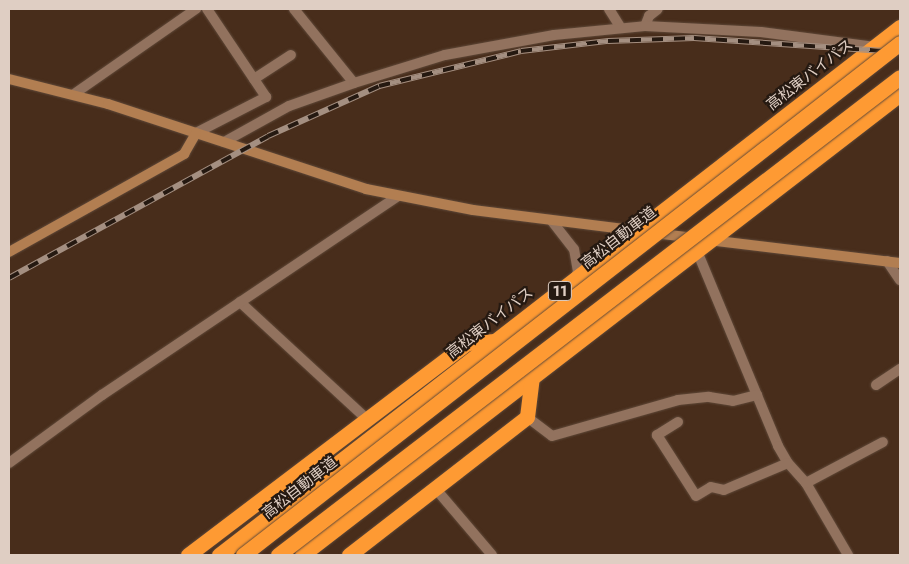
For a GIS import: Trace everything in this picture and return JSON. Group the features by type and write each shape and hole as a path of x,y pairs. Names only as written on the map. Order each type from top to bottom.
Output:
{"highway":[{"name":"高松東バイパス","path":"219,555 900,27"},
{"name":"高松自動車道","path":"242,555 900,44"},
{"path":"278,555 900,76"},
{"path":"302,555 900,94"},
{"path":"188,555 466,343 495,341"},
{"path":"349,555 527,417 532,378"}],"street":[{"path":"74,94 196,9"},
{"path":"9,252 184,154 196,133 266,97 206,9"},
{"path":"294,9 354,83"},
{"path":"609,9 621,28"},
{"path":"645,26 649,16 658,9"},
{"path":"224,142 289,106 354,83 454,53 554,35 645,26 761,32 875,46"},
{"path":"254,79 291,55"},
{"path":"9,79 74,94 366,189 398,196 551,220 900,263"},
{"path":"9,463 240,302 398,196"},
{"path":"551,220 574,249 578,272 573,281"},
{"path":"697,251 756,395 788,463 806,483 848,555"},
{"path":"887,261 900,280"},
{"path":"240,302 367,419"},
{"path":"876,385 900,369"},
{"path":"527,417 552,436 678,400 709,397 733,401 756,395"},
{"path":"678,422 657,435 696,496 711,487 724,490 788,463"},
{"path":"806,483 883,442"},
{"path":"435,488 492,555"}],"railway":[{"path":"9,278 268,136 379,86 521,51 608,41 694,38 900,52"}]}
